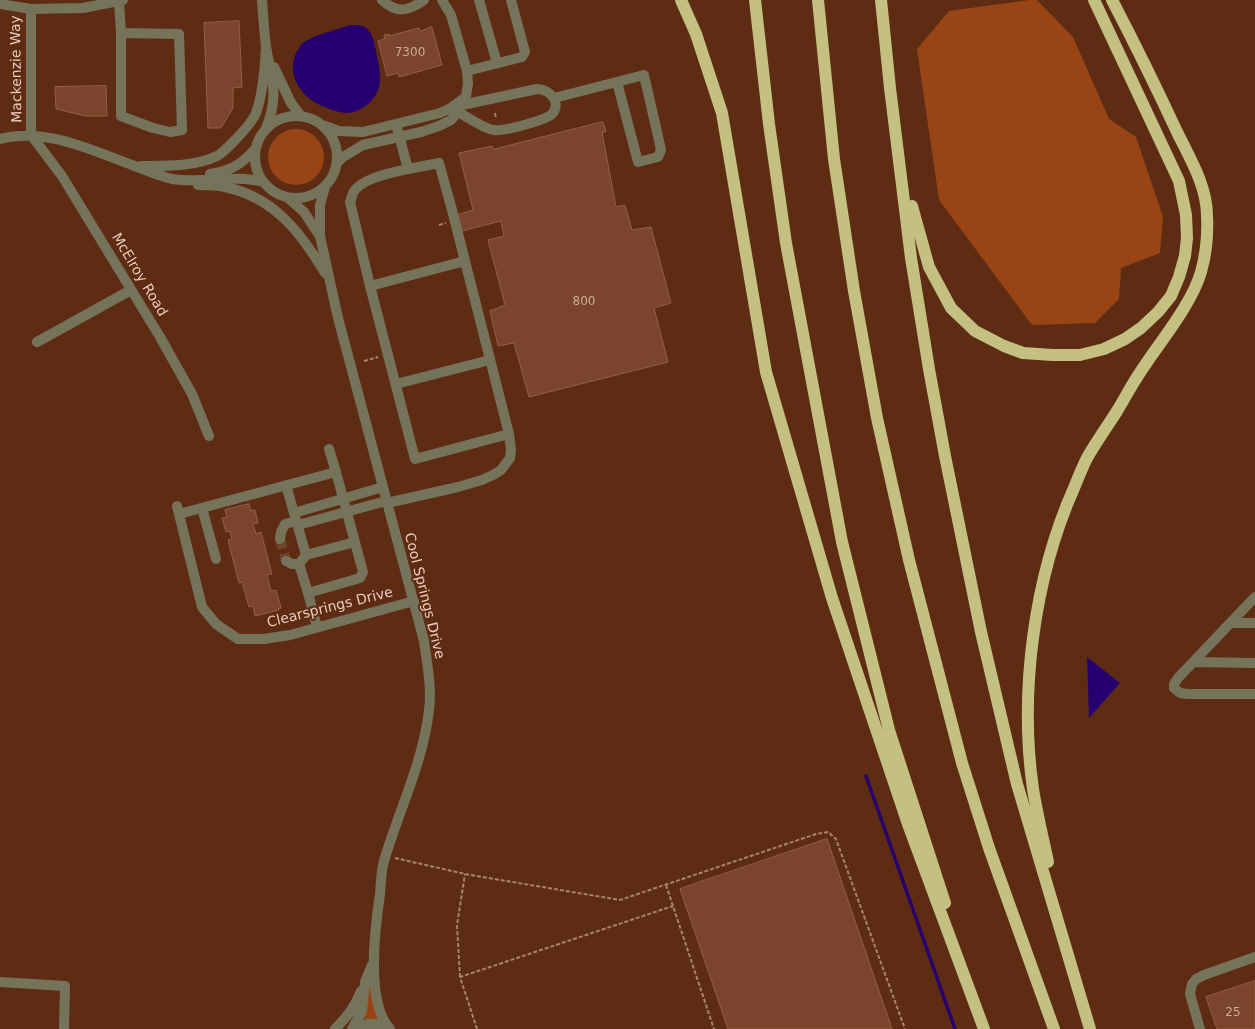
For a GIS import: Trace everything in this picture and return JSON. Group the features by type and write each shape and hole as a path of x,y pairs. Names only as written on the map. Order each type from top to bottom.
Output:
{"highway":[{"path":"681,0 696,34 722,113 766,372 832,598 909,827 985,1029"},
{"path":"755,0 769,124 786,243 842,542 889,730 985,1029"},
{"path":"818,0 834,159 854,291 877,418 909,560 962,764 994,862 1054,1029"},
{"path":"881,0 890,88 911,258 946,464 981,632 1017,784 1090,1029"},
{"path":"890,88 914,218 929,267 951,308 975,330 1004,346 1023,354 1080,355 1104,349 1125,339 1141,328 1158,312 1170,296 1179,277 1185,256 1187,238 1186,215 1179,181 1094,0"},
{"path":"1064,938 1033,789 1029,741 1028,699 1032,645 1039,597 1061,516 1086,459 1139,373 1180,314 1193,292 1201,273 1207,216 1205,196 1199,177 1164,103 1112,0"}],"street":[{"path":"31,9 83,8 121,0 121,33 122,116 153,128 170,132 182,130 179,34 121,33"},
{"path":"262,0 266,47 272,74 275,99 271,116 266,128 259,138 256,148 255,165 263,182 275,192 287,197 308,197 325,187 333,176 337,163 337,149 335,143 324,126"},
{"path":"382,0 387,5 400,10 413,8 424,0"},
{"path":"337,163 342,157 363,145 421,132 451,120 462,104 468,84 467,71 451,15 442,0"},
{"path":"478,0 497,63"},
{"path":"467,71 522,57 524,55 525,52 511,0"},
{"name":"Mackenzie Way","path":"0,4 31,9 31,135"},
{"path":"266,47 291,103 301,116"},
{"path":"133,166 164,166 198,162 217,155 231,144 247,128 255,114 262,86 266,47"},
{"path":"554,98 644,75 661,150 658,157 638,162 617,82"},
{"path":"266,128 279,119 292,116 301,116 312,119 324,126 339,131 359,132 440,113 458,104 537,89 542,89 548,92 554,98 555,107 553,113 545,119 495,130 487,128 462,104"},
{"path":"396,124 408,169"},
{"path":"0,139 31,135 49,137 76,145 171,179 236,178 263,182"},
{"name":"McElroy Road","path":"31,135 62,176 131,290 192,394 209,436"},
{"path":"146,171 186,176 214,173 233,168 244,161 256,148"},
{"path":"296,520 458,487 493,475 501,470 510,458 511,450 509,434 439,163 408,169 361,184 353,193 350,202 370,286 415,459 509,434"},
{"path":"146,171 171,183 225,187 240,191 270,206 296,230 330,280"},
{"name":"Cool Springs Drive","path":"325,187 320,205 320,236 338,318 424,641 429,676 429,709 422,748 384,862 377,912 373,963 379,1012 384,1023 389,1029"},
{"name":"Cool Springs Drive","path":"287,197 304,212 320,236"},
{"path":"370,286 465,262"},
{"path":"37,342 131,290"},
{"path":"396,384 490,360"},
{"path":"308,593 360,578 363,572 329,449"},
{"path":"216,559 202,508 336,472"},
{"path":"286,485 306,555"},
{"path":"280,539 281,532 285,524 343,499 383,487"},
{"name":"Clearsprings Drive","path":"202,508 178,510 202,607 216,624 238,639 255,640 290,635 414,601"},
{"path":"299,564 306,555 355,542"},
{"path":"286,561 292,564 299,564"},
{"path":"299,564 317,627"},
{"path":"1255,597 1176,681 1174,688 1180,693 1187,694 1255,694"},
{"path":"1230,623 1255,623"},
{"path":"1193,662 1255,663"},
{"path":"1200,1029 1190,994 1192,984 1196,979 1204,975 1255,957"},
{"name":"Cool Springs Drive","path":"352,1029 362,1011 365,982 373,963"},
{"path":"0,982 65,986 64,1029"},
{"path":"335,1029 348,1017 356,1004 365,982"},
{"path":"352,1029 362,1024 373,1024 384,1026 389,1029"}],"path":[{"path":"439,225 446,223"},
{"path":"364,361 380,356"},
{"path":"386,855 465,874 620,900 816,834 828,832 836,839 905,1029"},
{"path":"465,874 457,925 460,977 477,1029"},
{"path":"666,885 714,1029"},
{"path":"460,977 673,906"}],"shaded area":[{"path":"1037,0 1073,37 1109,119 1136,137 1163,217 1160,253 1121,268 1119,299 1095,323 1032,325 939,200 917,49 949,11"},
{"path":"351,25 363,26 372,35 380,71 380,80 377,92 365,107 346,113 326,108 313,101 301,91 294,77 293,61 300,46 307,40"},
{"path":"291,129 301,129 316,137 322,146 324,157 322,168 316,177 301,185 291,185 280,180 273,173 268,162 268,152 273,141 280,134"},
{"path":"1087,657 1120,683 1089,718"},
{"path":"371,975 379,1020 362,1019"}],"building":[{"path":"239,21 242,87 233,88 233,108 221,128 208,128 204,23"},
{"path":"432,27 442,65 399,77 398,73 387,76 378,41 385,39 384,35 389,34 389,36 419,28 420,31"},
{"path":"106,86 107,116 86,116 56,109 55,87"},
{"path":"603,122 606,132 602,132 616,207 625,205 632,230 651,227 671,303 654,308 668,362 529,397 514,343 498,346 490,311 505,305 488,240 504,236 501,221 458,232 453,216 473,210 459,153 492,146 493,149"},
{"path":"249,504 251,511 255,510 258,523 253,524 256,534 261,532 272,574 267,575 271,591 276,590 281,608 278,609 279,610 255,616 253,606 249,607 242,582 239,583 228,540 232,539 230,531 226,532 222,518 227,517 225,510"},
{"path":"827,839 892,1029 728,1029 680,889"},
{"path":"1255,981 1255,1029 1217,1029 1206,997"}],"waterway":[{"path":"866,776 955,1029"}],"tunnel":[{"path":"280,539 286,561"}]}
